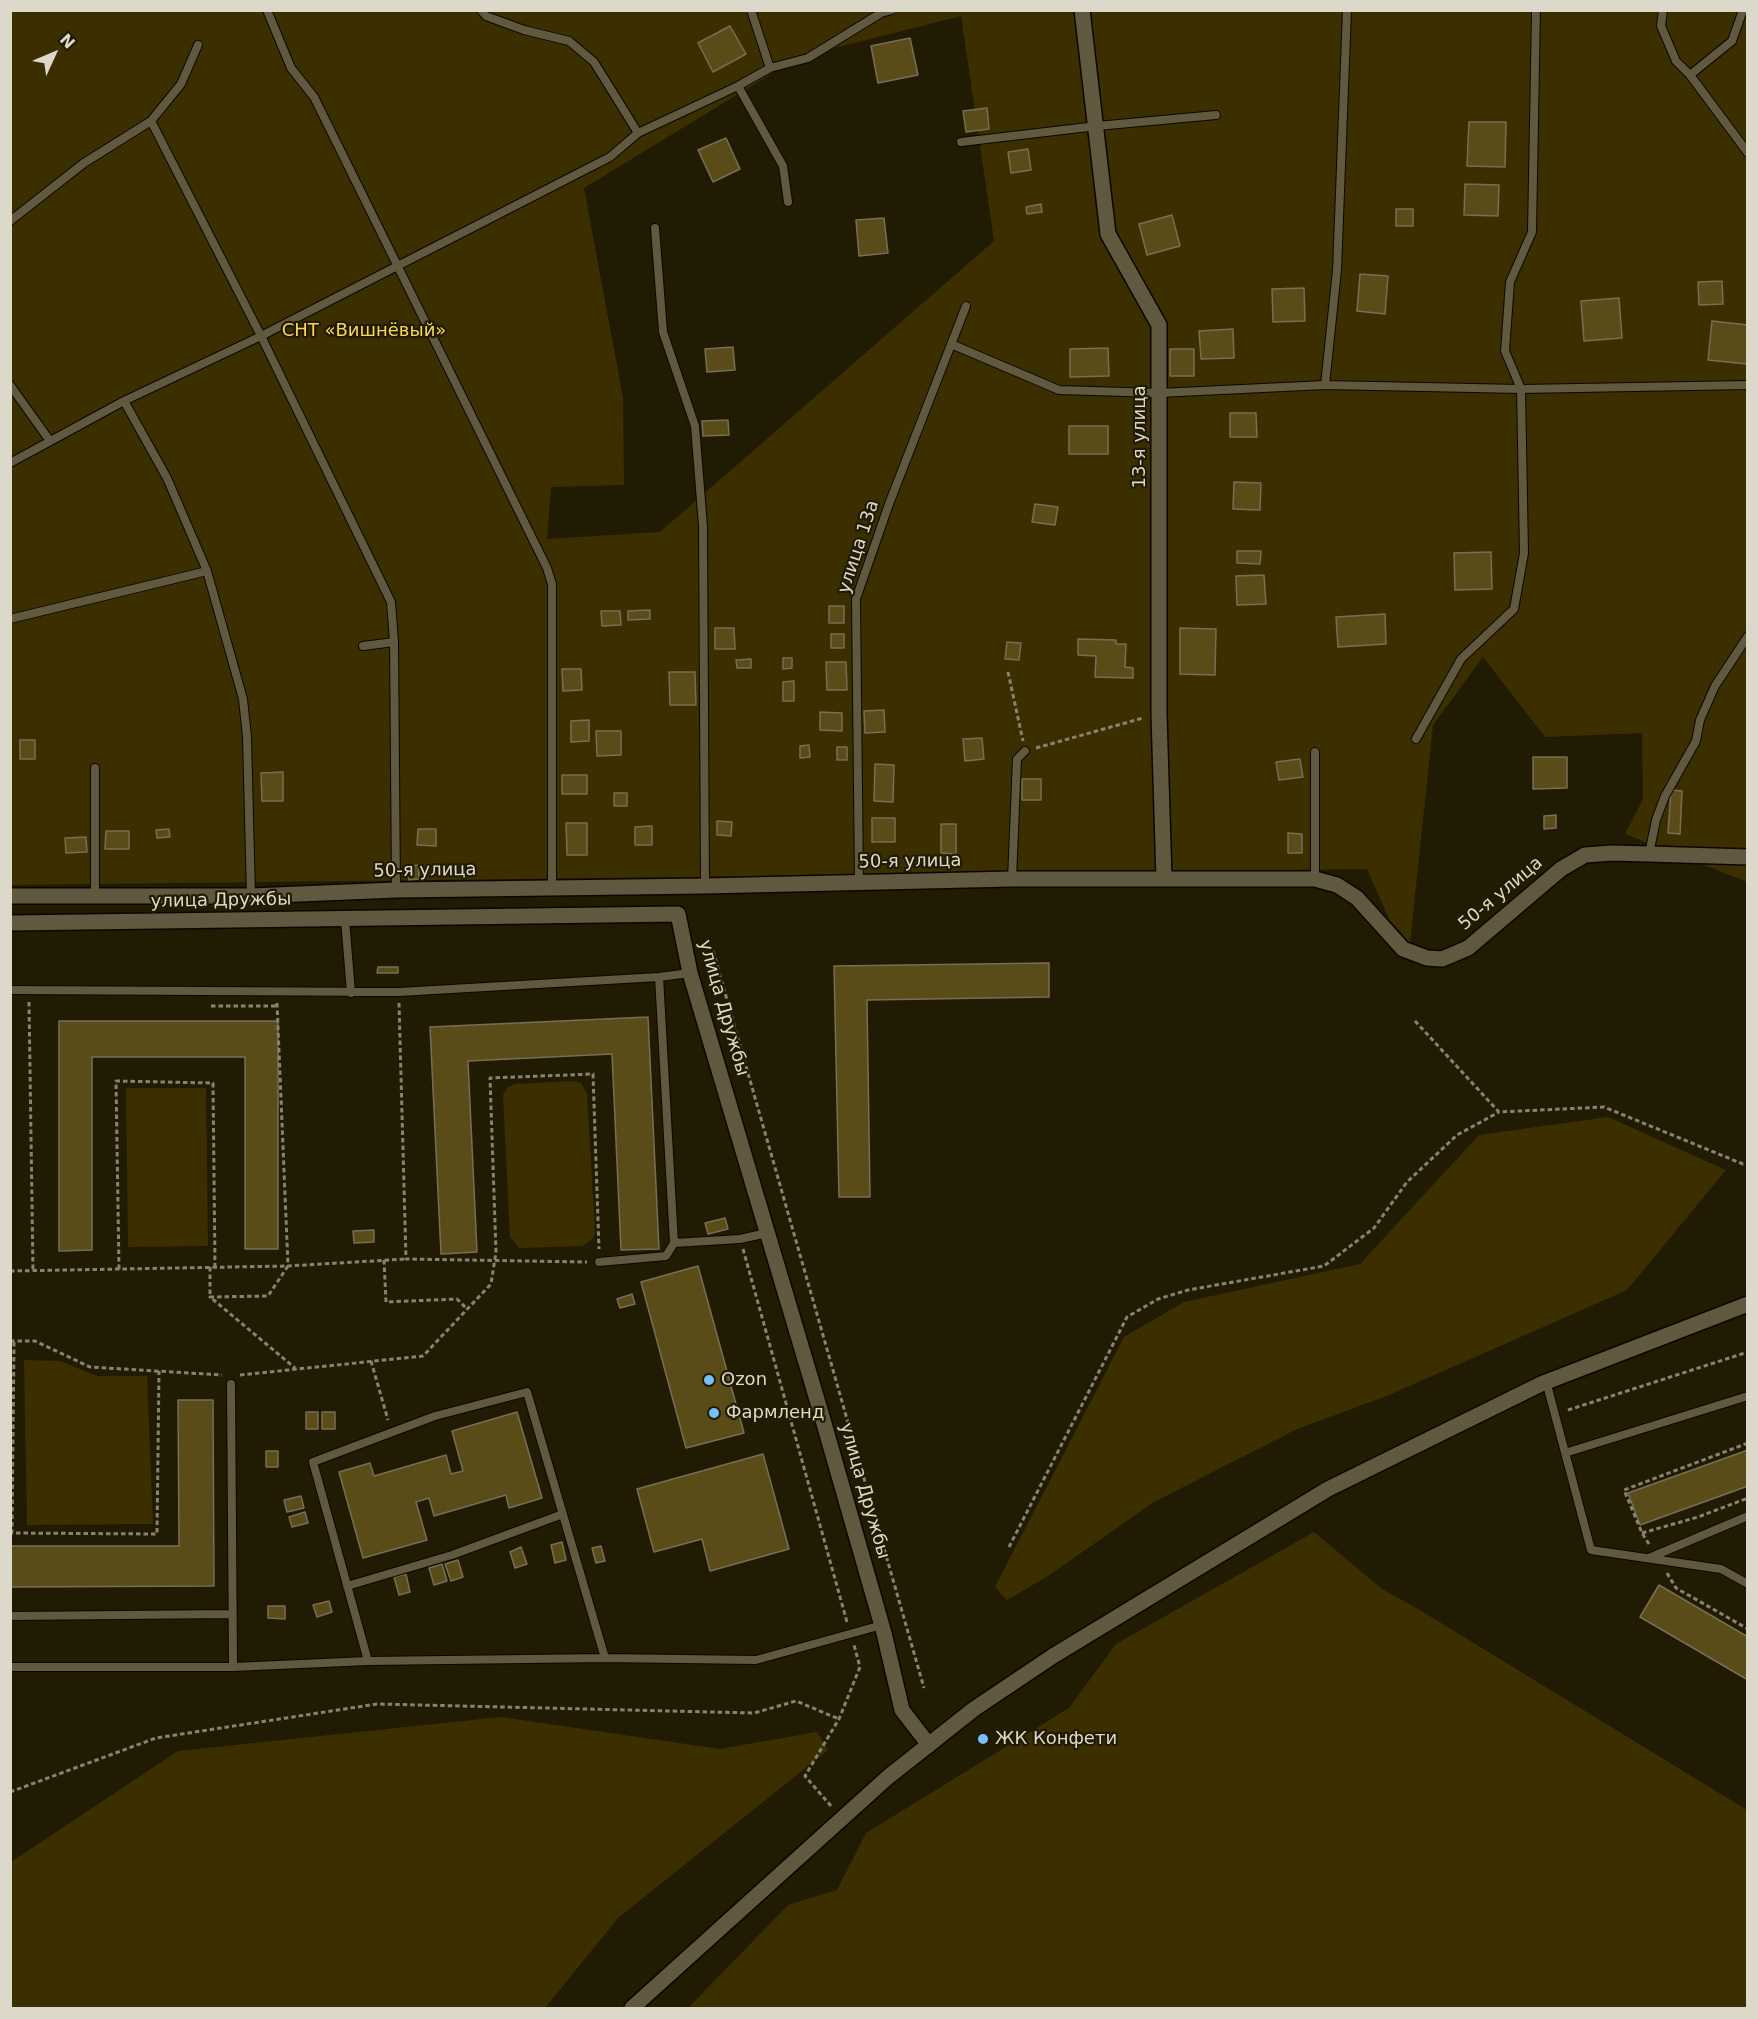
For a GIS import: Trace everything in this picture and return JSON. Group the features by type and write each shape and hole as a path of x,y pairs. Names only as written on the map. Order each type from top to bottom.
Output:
{"street":[{"name":"13-я улица","path":"1082,10 1108,234 1159,325 1159,714 1164,879"},
{"name":"50-я улица","path":"10,896 95,894 250,896 396,890 1012,879 1316,879 1337,885 1356,898 1403,950 1427,958 1442,959 1468,948 1561,869 1584,855 1612,853 1748,857"},
{"name":"улица Дружбы","path":"10,923 678,915 690,973 882,1625 902,1710 929,1745"},
{"path":"632,2008 888,1777 974,1710 1053,1656 1328,1489 1546,1382 1748,1304"}],"lane":[{"path":"267,10 291,68 315,97 547,568 552,584 552,888"},
{"path":"482,10 486,16 524,30 569,41 594,62 638,134"},
{"path":"752,10 770,68"},
{"path":"10,463 124,401 261,336 610,157 638,134 770,68 808,58 881,13 892,10"},
{"path":"1325,385 1337,270 1347,10"},
{"path":"1416,738 1461,660 1514,609 1524,553 1521,389 1505,351 1510,282 1532,232 1536,10"},
{"path":"1663,10 1661,26 1676,61 1690,75 1748,153"},
{"path":"1690,75 1732,41 1743,10"},
{"path":"10,221 84,163 152,121 181,84 198,45"},
{"path":"738,86 783,166 788,202"},
{"path":"961,142 1216,115"},
{"path":"152,121 261,336 391,602 394,642 396,890"},
{"path":"655,228 663,332 695,426 703,526 705,886"},
{"name":"улица 13а","path":"859,883 856,599 889,504 966,306"},
{"path":"951,344 1059,390 1159,393 1325,385 1521,389 1748,386"},
{"path":"10,385 50,441"},
{"path":"124,401 167,478 207,571 243,699 248,736 250,896"},
{"path":"10,619 207,571"},
{"path":"1649,854 1656,820 1665,795 1696,741 1700,720 1715,686 1748,636"},
{"path":"363,646 394,642"},
{"path":"1012,879 1017,759 1025,751"},
{"path":"1315,752 1316,879"},
{"path":"95,768 95,894"},
{"path":"345,919 351,993"},
{"path":"10,990 399,992 659,977 690,973"},
{"path":"599,1262 666,1256 674,1243 659,977"},
{"path":"674,1243 740,1239 768,1233"},
{"path":"1546,1382 1591,1550 1721,1569 1748,1584"},
{"path":"231,1384 233,1667"},
{"path":"368,1661 313,1462 435,1416 527,1392 605,1658"},
{"path":"1565,1453 1748,1396"},
{"path":"347,1586 452,1555 563,1514"},
{"path":"1648,1558 1748,1516"},
{"path":"10,1616 232,1614"},
{"path":"10,1667 233,1667 368,1661 605,1658 756,1660 882,1625"}],"path":[{"path":"1008,672 1025,751 1159,714"},
{"path":"713,951 924,1688"},
{"path":"28,990 33,1270"},
{"path":"210,1297 268,1296 288,1266 277,992"},
{"path":"399,992 406,1259"},
{"path":"1415,1021 1499,1112"},
{"path":"10,1271 288,1266 406,1259 496,1261 599,1262 593,1074 490,1078 496,1261 491,1284 423,1356 232,1375 90,1367 35,1341 12,1341 12,1533 157,1534 159,1371"},
{"path":"119,1269 116,1081 213,1083 215,1268"},
{"path":"1009,1547 1127,1317 1158,1299 1188,1290 1324,1266 1374,1228 1407,1182 1457,1135 1499,1112 1604,1107 1743,1164 1748,1163"},
{"path":"740,1239 860,1667 839,1719 805,1776 841,1819"},
{"path":"384,1260 386,1302 457,1299 467,1309"},
{"path":"210,1267 210,1297"},
{"path":"210,1297 296,1369"},
{"path":"1555,1414 1748,1352"},
{"path":"371,1361 392,1432"},
{"path":"1748,1443 1624,1490 1642,1533 1748,1498"},
{"path":"1676,1588 1748,1629"},
{"path":"10,1792 156,1738 377,1704 754,1713 796,1701 839,1719"}],"green space":[{"name":"СНТ «Вишнёвый»","path":"10,11 1747,11 1747,882 1625,834 1643,799 1642,733 1545,737 1483,657 1433,725 1410,943 1389,919 1367,869 11,885","holes":["961,16 994,241 660,532 547,539 551,487 624,485 623,398 584,188 799,57"]},
{"path":"574,1081 581,1083 587,1094 595,1233 593,1238 583,1246 519,1248 510,1237 503,1095 507,1088 515,1084"},
{"path":"126,1088 206,1088 208,1246 128,1247"},
{"path":"1608,1117 1726,1170 1627,1290 1389,1395 1295,1430 1154,1502 1048,1576 1007,1600 995,1587 1124,1337 1184,1302 1360,1264 1479,1135"},
{"path":"24,1360 60,1361 97,1376 147,1376 153,1524 27,1525"},
{"path":"1314,1532 1382,1589 1747,1810 1747,2008 688,2008 788,1905 837,1890 866,1833 1069,1708 1116,1644"},
{"path":"501,1717 720,1749 817,1732 828,1750 618,1918 545,2008 11,2008 11,1862 178,1751"}],"building":[{"path":"730,26 746,54 713,72 698,43"},
{"path":"910,38 918,75 878,83 871,46"},
{"path":"987,108 989,129 966,132 963,111"},
{"path":"1469,122 1506,122 1505,167 1467,166"},
{"path":"726,138 740,169 713,182 698,150"},
{"path":"1028,149 1031,170 1011,173 1008,152"},
{"path":"1465,184 1499,185 1498,216 1464,215"},
{"path":"1041,204 1042,212 1027,214 1026,207"},
{"path":"1396,209 1413,209 1413,226 1396,226"},
{"path":"1172,215 1180,246 1147,255 1139,224"},
{"path":"884,218 888,253 859,256 856,220"},
{"path":"1360,274 1388,276 1385,314 1357,311"},
{"path":"1722,281 1723,304 1699,305 1698,282"},
{"path":"1304,288 1305,321 1273,322 1272,289"},
{"path":"1619,298 1622,338 1584,341 1581,301"},
{"path":"1712,321 1748,325 1747,364 1708,360"},
{"path":"1233,329 1234,358 1201,359 1199,331"},
{"path":"733,347 735,370 707,372 705,349"},
{"path":"1108,348 1109,376 1070,377 1070,349"},
{"path":"1170,349 1194,349 1194,376 1170,376"},
{"path":"1230,413 1256,413 1257,437 1230,437"},
{"path":"728,420 729,435 703,436 702,421"},
{"path":"1069,426 1108,426 1108,454 1069,454"},
{"path":"1234,482 1261,483 1260,510 1233,509"},
{"path":"1035,504 1058,507 1055,525 1032,522"},
{"path":"1237,551 1261,551 1260,564 1237,563"},
{"path":"1491,552 1492,589 1455,590 1454,553"},
{"path":"1264,575 1266,604 1237,605 1236,576"},
{"path":"829,606 844,606 844,623 829,623"},
{"path":"650,610 650,619 628,620 628,611"},
{"path":"601,611 620,611 621,625 602,626"},
{"path":"1385,614 1386,644 1338,647 1336,617"},
{"path":"715,628 734,628 735,649 715,649"},
{"path":"1180,628 1216,629 1215,675 1180,674"},
{"path":"831,634 844,634 844,648 831,648"},
{"path":"1078,639 1116,640 1116,644 1126,644 1125,667 1133,668 1133,678 1095,677 1096,656 1078,655"},
{"path":"1007,642 1021,643 1019,660 1005,659"},
{"path":"783,658 792,658 792,668 783,669"},
{"path":"751,659 751,668 737,668 736,660"},
{"path":"826,662 846,662 847,690 827,690"},
{"path":"562,669 581,669 582,690 563,691"},
{"path":"669,672 695,672 696,705 670,705"},
{"path":"794,681 794,701 783,701 783,682"},
{"path":"884,710 885,732 865,733 864,711"},
{"path":"820,712 842,713 842,731 820,730"},
{"path":"589,720 589,741 571,742 571,721"},
{"path":"596,731 621,731 621,755 597,756"},
{"path":"982,738 984,759 965,761 963,739"},
{"path":"20,740 35,740 35,759 20,759"},
{"path":"809,745 810,757 800,758 800,746"},
{"path":"837,747 847,747 847,760 837,760"},
{"path":"1533,757 1567,757 1567,788 1533,789"},
{"path":"1300,759 1303,777 1279,780 1276,762"},
{"path":"875,764 894,765 893,802 874,801"},
{"path":"283,772 283,801 262,801 261,773"},
{"path":"562,775 587,775 587,794 562,794"},
{"path":"1022,779 1041,779 1041,800 1022,800"},
{"path":"1671,790 1682,791 1680,834 1668,833"},
{"path":"614,793 627,793 627,806 614,806"},
{"path":"1556,815 1556,828 1544,829 1544,816"},
{"path":"872,818 895,818 895,842 872,842"},
{"path":"717,821 732,822 731,836 717,835"},
{"path":"566,823 587,823 587,855 567,855"},
{"path":"941,824 956,824 956,854 941,853"},
{"path":"652,826 652,845 635,845 635,827"},
{"path":"169,829 170,837 157,838 156,830"},
{"path":"418,829 436,829 436,846 417,845"},
{"path":"106,831 129,831 129,849 105,849"},
{"path":"1288,833 1302,834 1302,853 1288,853"},
{"path":"86,837 87,852 66,853 65,838"},
{"path":"419,865 419,879 409,880 408,866"},
{"path":"1049,963 1049,997 867,1000 870,1197 839,1197 834,966"},
{"path":"378,967 398,967 398,973 377,973"},
{"path":"648,1017 659,1249 621,1250 612,1054 468,1061 477,1252 441,1254 430,1027"},
{"path":"59,1021 278,1021 278,1249 245,1249 245,1057 92,1057 92,1250 59,1251"},
{"path":"725,1218 728,1229 708,1234 705,1223"},
{"path":"374,1230 374,1242 354,1243 353,1231"},
{"path":"698,1266 744,1433 686,1448 641,1282"},
{"path":"632,1294 635,1304 620,1308 617,1299"},
{"path":"178,1400 213,1400 214,1586 10,1587 10,1546 179,1546"},
{"path":"306,1412 318,1412 318,1429 306,1429"},
{"path":"322,1412 335,1412 335,1429 322,1429"},
{"path":"517,1412 542,1498 509,1508 506,1495 434,1516 429,1498 416,1502 427,1540 363,1558 339,1472 370,1463 374,1476 446,1455 451,1474 463,1471 452,1431"},
{"path":"1748,1450 1748,1486 1640,1525 1628,1493"},
{"path":"266,1451 278,1451 278,1467 266,1467"},
{"path":"763,1454 789,1549 710,1571 702,1539 654,1552 637,1489"},
{"path":"301,1496 304,1508 287,1512 284,1500"},
{"path":"305,1512 308,1523 292,1527 289,1517"},
{"path":"562,1542 566,1560 555,1563 551,1545"},
{"path":"601,1546 605,1561 596,1563 592,1548"},
{"path":"521,1547 527,1564 515,1568 510,1552"},
{"path":"458,1560 463,1577 451,1581 445,1564"},
{"path":"442,1564 447,1581 434,1585 429,1568"},
{"path":"406,1574 410,1592 399,1595 394,1577"},
{"path":"1659,1585 1748,1637 1748,1680 1640,1617"},
{"path":"329,1601 332,1612 317,1617 313,1605"},
{"path":"268,1606 285,1606 285,1619 268,1618"}],"place":[{"name":"Ozon","path":"709,1380"},
{"name":"Фармленд","path":"714,1413"},
{"name":"ЖК Конфети","path":"983,1739"}]}
